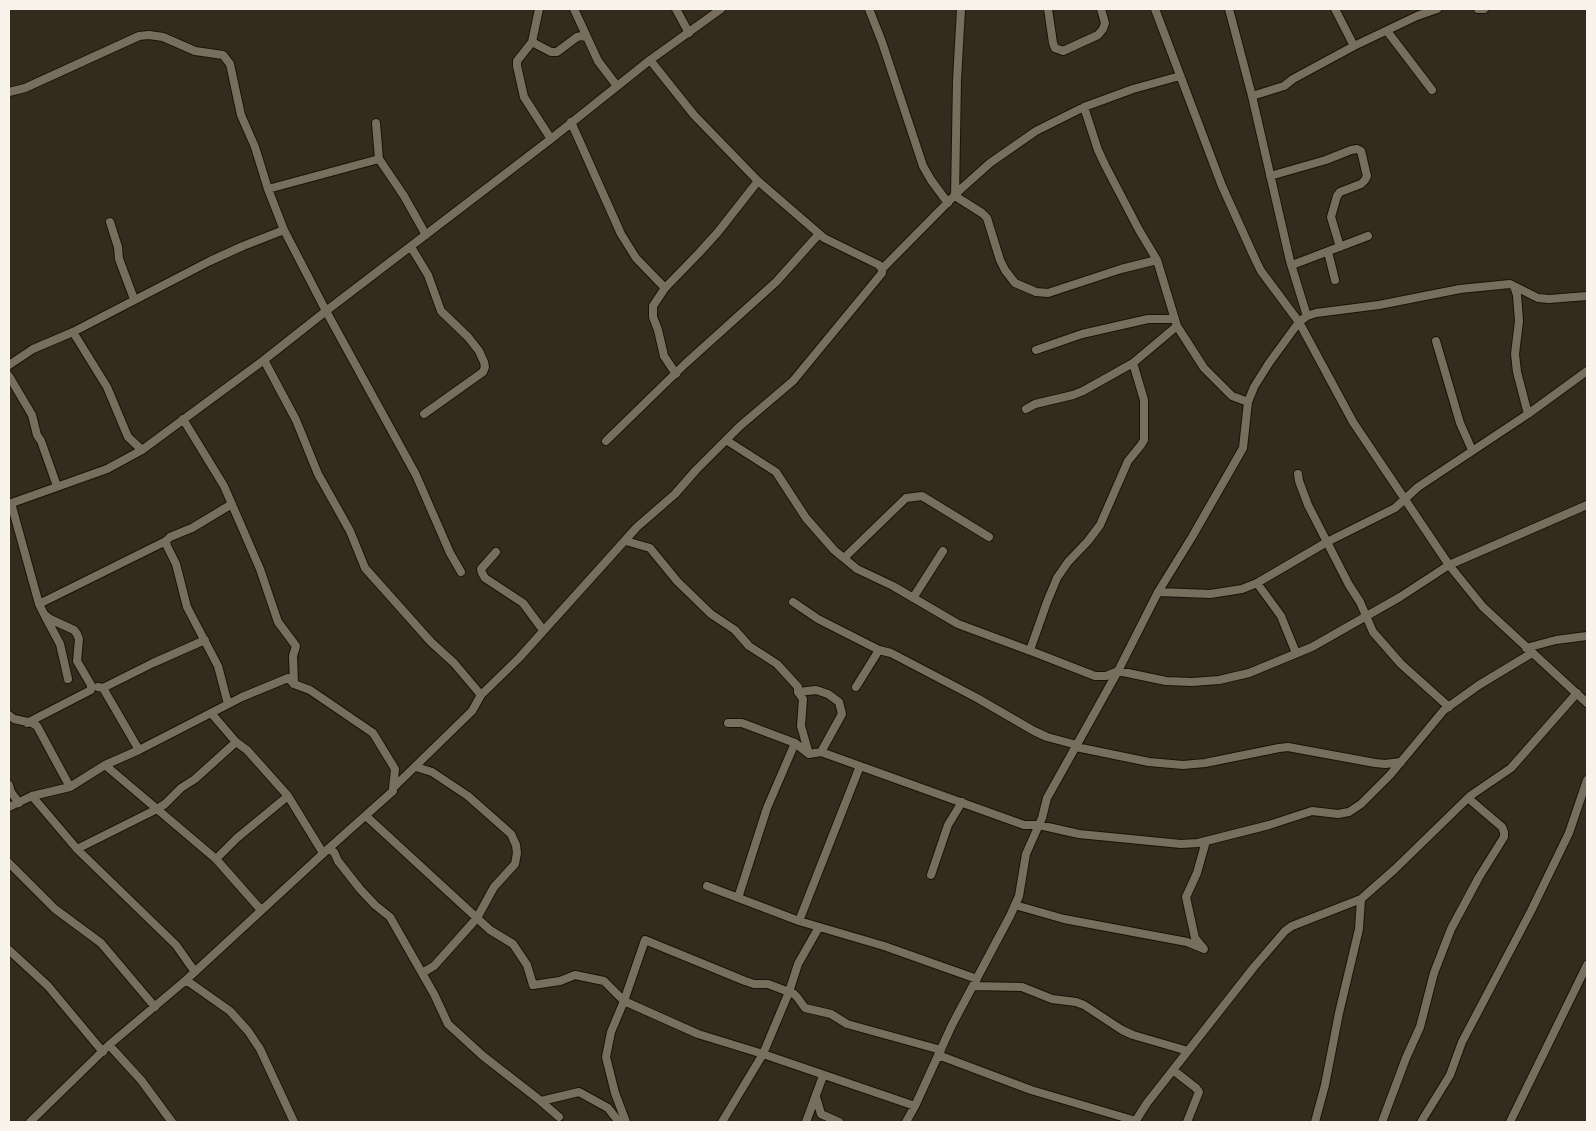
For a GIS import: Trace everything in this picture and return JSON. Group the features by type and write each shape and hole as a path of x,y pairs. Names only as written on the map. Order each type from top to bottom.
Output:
{"street":[{"path":"539,9 532,42 517,61 521,90 524,97 552,139"},
{"path":"574,9 598,61 617,86"},
{"path":"676,9 689,33"},
{"path":"68,679 60,644 39,604 10,504 107,469 142,450 264,360 326,310 552,139 650,60 721,9"},
{"path":"868,9 882,42 924,166 931,180 948,203"},
{"path":"955,196 956,80 960,9"},
{"path":"1048,9 1053,43 1055,48 1062,51 1098,35 1104,29 1105,23 1101,9"},
{"path":"1155,9 1222,186 1256,261 1261,271 1298,322 1353,422 1449,565 1483,607 1587,703"},
{"path":"1229,9 1252,96 1292,265 1307,316"},
{"path":"1336,9 1354,46"},
{"path":"1252,96 1284,86 1293,79 1354,46 1386,30 1437,9"},
{"path":"1478,9 1484,9"},
{"path":"1386,30 1432,90"},
{"path":"9,92 26,88 139,36 149,34 163,37 195,51 223,56 230,64 241,115 255,147 268,189 284,230 416,475 450,553 461,572"},
{"path":"532,42 551,52 557,52 577,38 586,37"},
{"path":"650,60 694,115 758,181 819,234 879,265 882,269"},
{"path":"30,1122 109,1045 195,972 393,791 472,710 481,695 519,658 637,527 675,494 726,440 793,381 882,274 882,269 955,196 998,158 1036,132 1084,107 1133,89 1180,76"},
{"path":"1084,107 1105,165 1157,260 1176,323 1204,368 1232,396 1248,402"},
{"path":"571,122 621,234 636,258 665,288"},
{"path":"376,123 379,159 404,196 426,235"},
{"path":"1270,176 1326,160 1351,150 1361,151 1366,176 1365,180 1362,184 1340,192 1331,217 1340,247"},
{"path":"268,189 379,159"},
{"path":"676,374 664,356 653,317 653,306 665,288 718,232 758,181"},
{"path":"955,196 987,218 1000,260 1014,283 1036,292 1048,293 1121,269 1157,260"},
{"path":"110,222 118,247 119,259 134,299"},
{"path":"9,364 33,349 73,332 210,261 284,230"},
{"path":"606,441 776,282 819,234"},
{"path":"1292,265 1368,236"},
{"path":"411,247 428,275 441,311 468,337 478,351 485,367 483,372 424,414"},
{"path":"1328,252 1335,280"},
{"path":"908,1122 940,1053 1019,896 1026,854 1039,825 1047,798 1118,670 1158,592 1243,448 1248,402 1254,387 1298,322 1316,313 1379,306 1460,289 1510,284 1538,298 1587,296"},
{"path":"1514,286 1517,295 1519,320 1515,354 1517,372 1528,414"},
{"path":"1036,350 1082,334 1148,319 1176,323"},
{"path":"1026,409 1035,404 1073,395 1133,364 1176,323"},
{"path":"73,332 107,387 128,437 142,450"},
{"path":"1436,341 1460,424 1472,450"},
{"path":"264,360 296,420 318,474 354,540 365,568 432,642 454,663 481,695"},
{"path":"1030,650 1057,578 1068,562 1100,525 1128,461 1144,440 1144,400 1133,364"},
{"path":"1158,592 1210,594 1242,589 1257,583 1327,542 1395,508 1418,487 1528,414 1587,371"},
{"path":"9,376 32,415 37,435 41,441 57,486"},
{"path":"182,419 224,486 260,569 278,622 296,646 293,656 294,684"},
{"path":"726,440 776,472 806,518 834,550 864,574 893,586 958,624 1094,676 1106,676 1118,670 1166,681 1219,680 1249,673 1312,647 1400,597 1449,565 1587,504"},
{"path":"1298,474 1299,482 1308,505 1349,585 1360,602 1373,632 1401,664 1449,707"},
{"path":"844,558 906,498 922,496 989,537"},
{"path":"39,604 166,541 170,537 192,528 232,504"},
{"path":"166,541 176,564 187,607 218,666 228,704"},
{"path":"626,541 650,548 677,582 711,614 734,630 749,646 777,664 798,687 798,692 803,699 801,726 809,754"},
{"path":"913,598 943,551"},
{"path":"496,552 481,569 482,573 486,578 523,603 543,630"},
{"path":"1257,583 1281,616 1284,628 1296,653"},
{"path":"793,602 818,619 880,650 891,653 977,698 1034,731 1077,746 1148,762 1184,765 1205,764 1288,747 1375,763 1401,762"},
{"path":"27,723 91,690 91,685 78,661 78,634 44,614"},
{"path":"728,723 742,723 795,743 809,754 821,752 1024,825 1039,825 1079,834 1181,844 1198,843 1312,812 1338,814 1349,812 1361,804 1401,762 1434,720 1449,707 1529,651 1556,640 1587,636"},
{"path":"91,685 103,688 205,640"},
{"path":"856,687 880,650"},
{"path":"9,807 32,796 70,787 106,765 228,704 288,678 294,684 310,690 373,733 395,769 394,788"},
{"path":"103,688 139,750"},
{"path":"798,692 816,690 828,694 839,702 842,714 821,752"},
{"path":"626,1122 615,1093 606,1058 610,1032 624,1001 645,940 745,981 754,984 768,984 788,992 798,997 805,1008 809,1010 831,1014 847,1024 940,1053 1031,1090 1136,1122 1147,1103 1254,967 1285,931 1292,926 1360,899 1395,869 1468,798 1511,768 1577,693"},
{"path":"211,713 288,796 326,851 334,852 338,862 360,889 390,917 434,994 448,1024 483,1056 559,1117"},
{"path":"9,716 37,726 70,787"},
{"path":"77,849 157,810 236,742"},
{"path":"738,898 767,808 795,743"},
{"path":"106,765 216,859 261,910"},
{"path":"799,921 860,766"},
{"path":"416,767 432,772 468,796 512,834 517,853 515,864 494,887 477,918 434,966 422,973"},
{"path":"1422,1122 1450,1075 1462,1042 1531,911 1569,833 1587,780"},
{"path":"9,785 10,792 19,803"},
{"path":"32,796 77,849 176,946 195,972"},
{"path":"216,859 237,838 288,796"},
{"path":"1382,1122 1420,1027 1434,972 1451,930 1479,877 1504,837 1502,827 1468,798"},
{"path":"931,875 948,825 962,802"},
{"path":"366,816 490,930 513,944 527,965 533,985 560,981 575,975 604,981 624,1001 698,1034 915,1106"},
{"path":"1015,905 1064,919 1187,942 1204,949 1195,938 1186,897 1197,873 1206,841"},
{"path":"9,863 55,909 101,942 155,1007"},
{"path":"707,886 799,921 884,946 975,982 1022,987 1046,997 1076,1002 1133,1035 1188,1051"},
{"path":"1315,1122 1325,1085 1339,1013 1359,929 1360,899"},
{"path":"722,1122 763,1054 798,964 819,927"},
{"path":"9,950 48,986 102,1052"},
{"path":"1510,1122 1587,965"},
{"path":"186,980 230,1011 248,1031 260,1049 294,1122"},
{"path":"109,1045 141,1080 172,1122"},
{"path":"1173,1070 1199,1092 1187,1122"},
{"path":"806,1122 823,1076"},
{"path":"541,1101 579,1092 608,1108 619,1122"},
{"path":"816,1097 821,1114 839,1122"}]}
